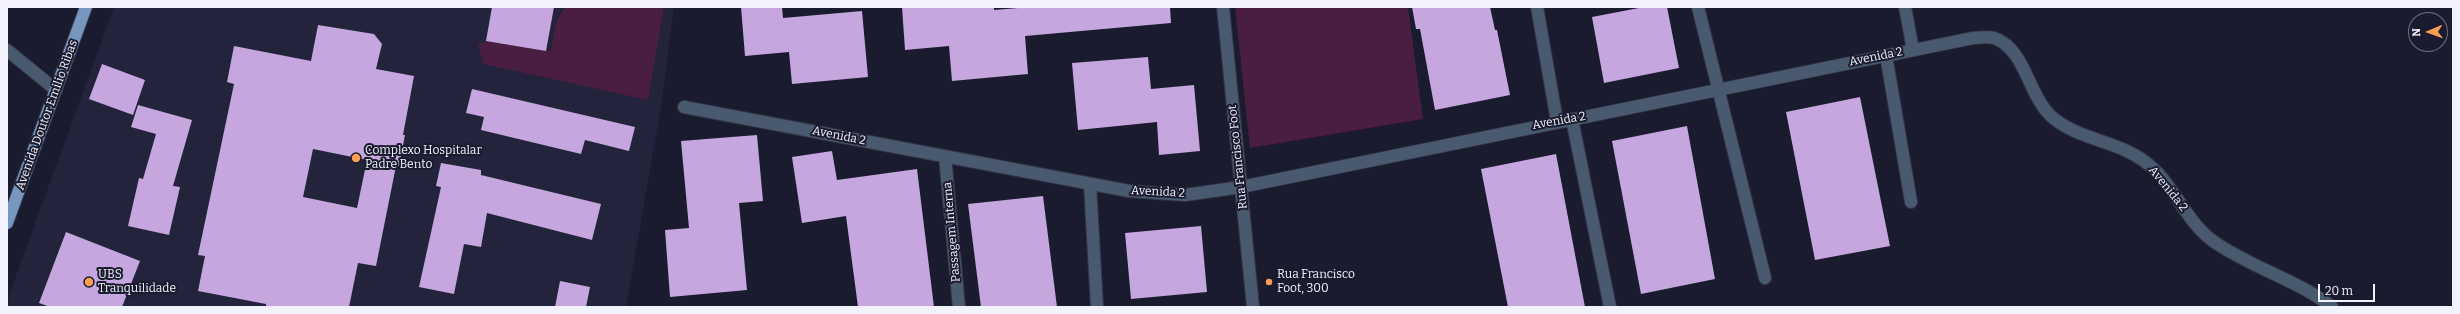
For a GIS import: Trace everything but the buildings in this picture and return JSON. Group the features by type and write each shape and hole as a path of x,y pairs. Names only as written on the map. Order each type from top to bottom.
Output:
{"main road":[{"name":"Avenida Doutor Emilio Ribas","path":"7,223 86,7"}],"street":[{"name":"Rua Francisco Foot","path":"1222,7 1254,307"},
{"path":"1536,7 1557,121"},
{"path":"1698,7 1765,278"},
{"path":"1905,7 1913,50"},
{"name":"Avenida 2","path":"684,107 1128,191 1185,195 1240,187 1557,121 1972,38 1992,37 2007,45 2051,116 2075,133 2116,145 2145,161 2212,240 2253,265 2312,292 2332,307"},
{"path":"7,50 56,90"},
{"path":"1886,55 1911,202"},
{"path":"1572,119 1610,307"},
{"name":"Passagem Interna","path":"945,156 959,307"},
{"path":"1090,184 1097,307"}],"shaded area":[{"name":"Complexo Hospitalar Padre Bento","path":"114,7 674,7 661,107 626,307 7,307 10,292"},
{"path":"567,7 664,7 648,100 483,64 478,45 486,41 551,51 557,21 559,16"},
{"path":"1235,7 1408,7 1423,119 1250,148"}],"place":[{"name":"Complexo Hospitalar Padre Bento","path":"356,158"},
{"name":"UBS Tranquilidade","path":"89,282"},
{"name":"Rua Francisco Foot, 300","path":"1269,282"}]}
